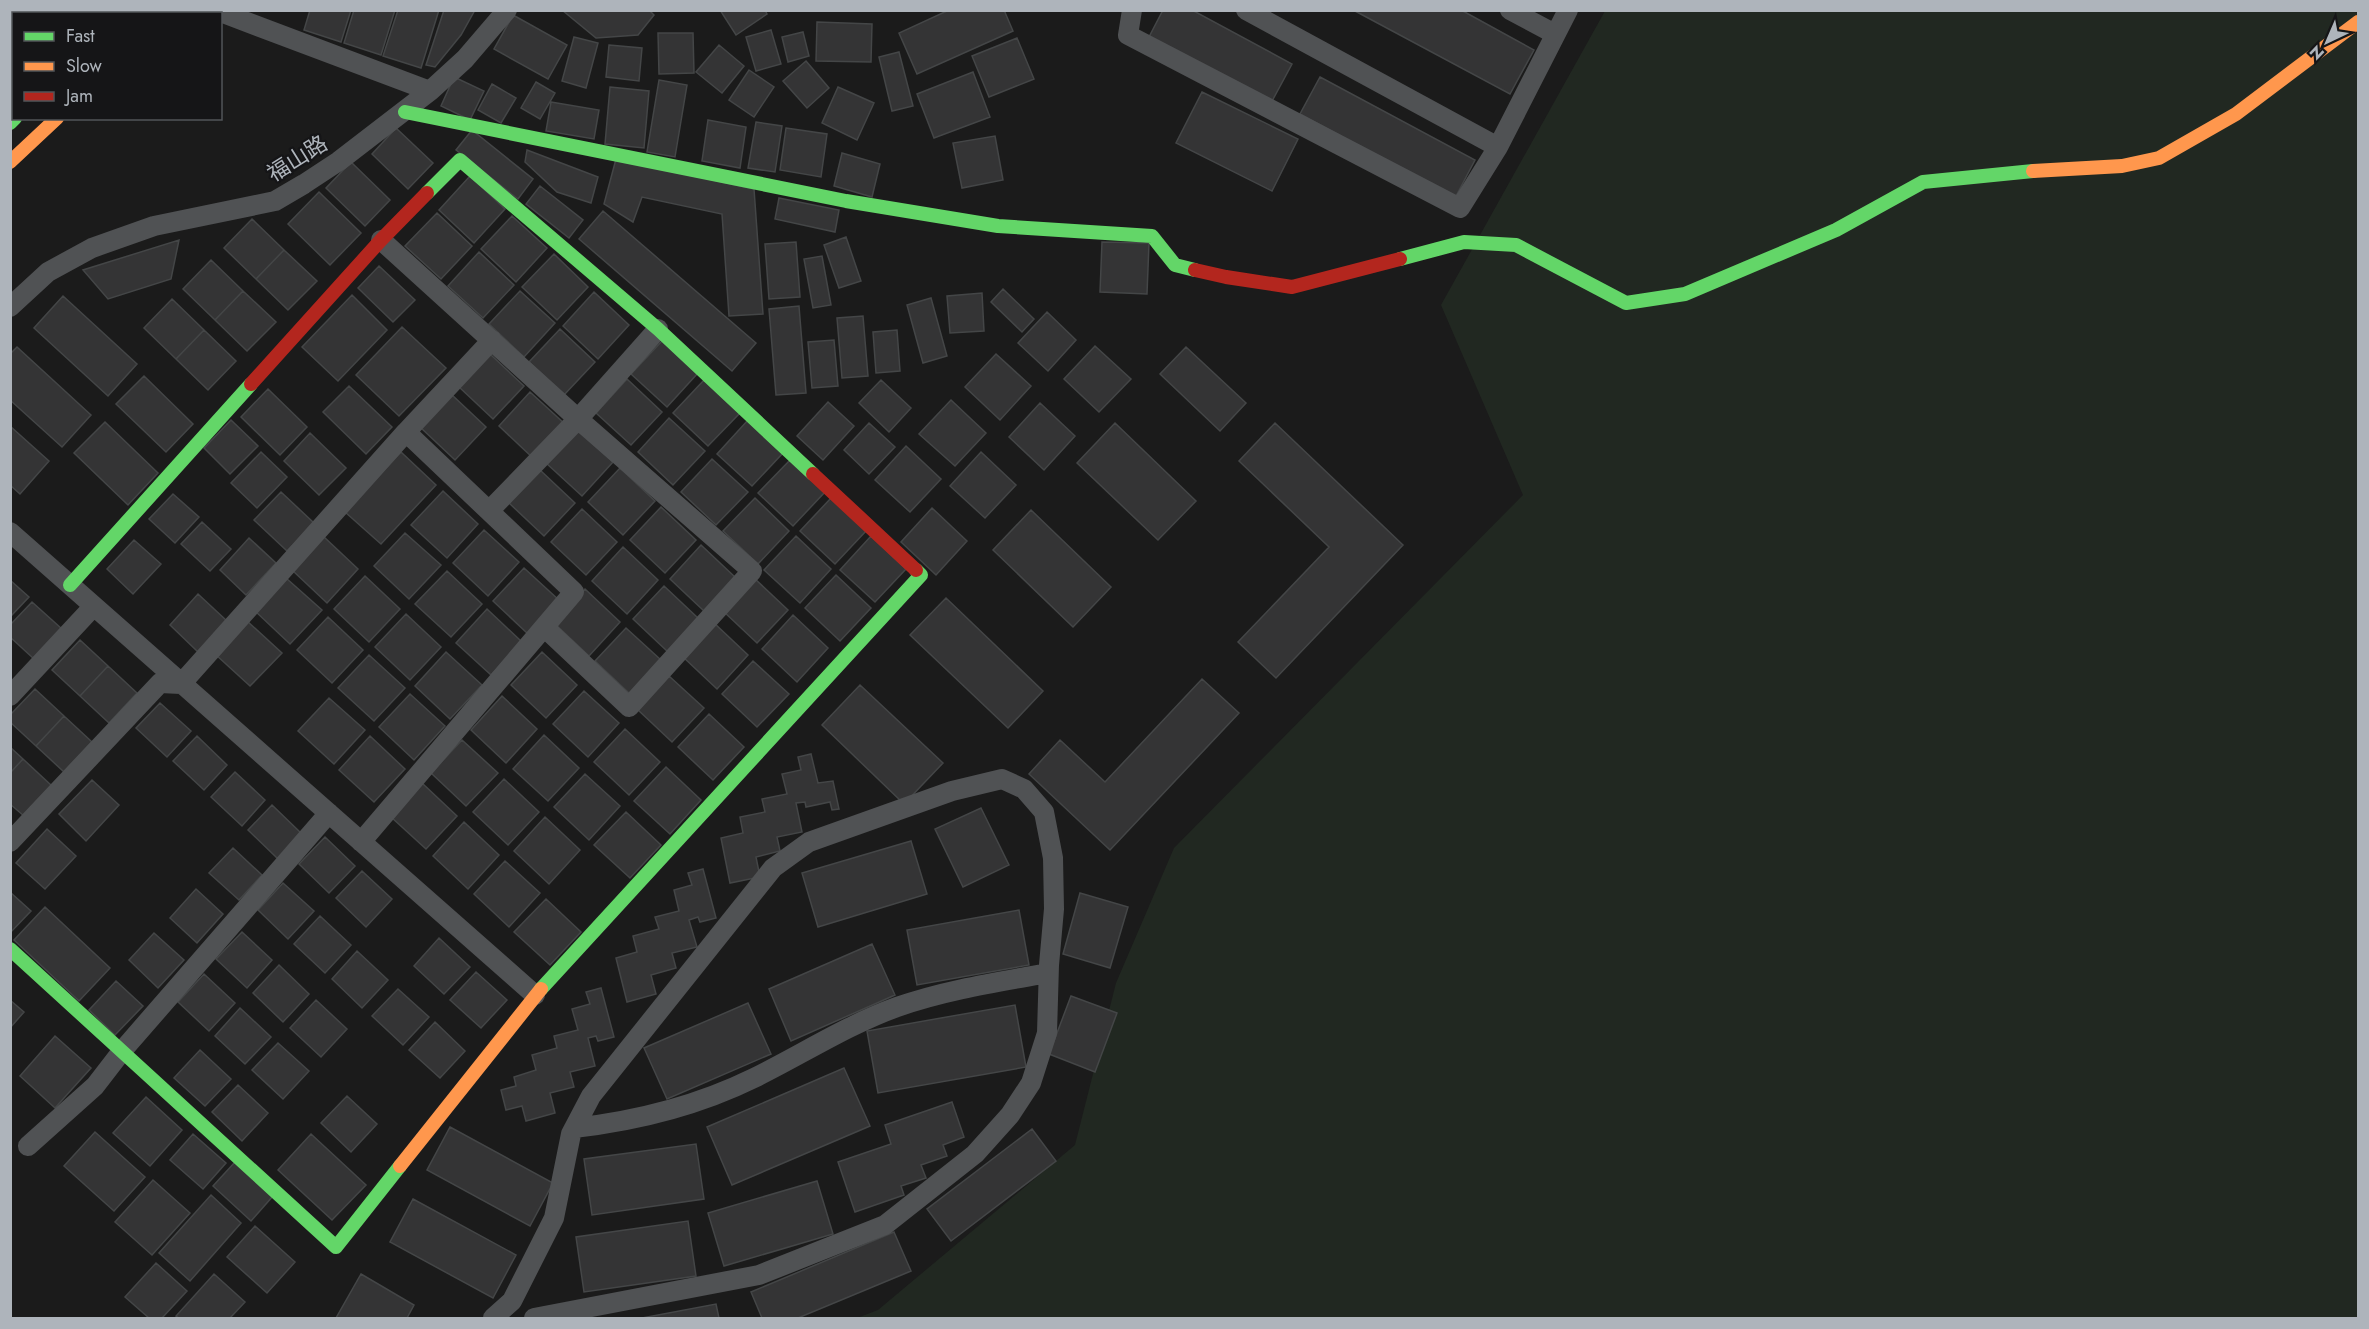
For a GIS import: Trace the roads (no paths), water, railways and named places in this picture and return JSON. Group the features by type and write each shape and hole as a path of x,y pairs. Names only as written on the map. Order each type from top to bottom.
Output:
{"street":[{"name":"福山路","path":"10,307 48,272 92,248 153,226 275,201 339,162 405,112 465,59 507,10"},
{"path":"1132,10 1128,35 1460,208 1498,147 1568,10"},
{"path":"1246,10 1498,147"},
{"path":"1510,10 1555,34"},
{"path":"222,13 430,91"},
{"path":"405,112 858,203 998,226 1152,236 1175,265 1292,287 1464,242 1516,245 1626,303 1685,294 1836,230 1923,182 2013,172 2122,166 2159,158 2236,114 2358,22"},
{"path":"10,162 55,120"},
{"path":"10,949 336,1247 534,995 921,575 658,329 460,160 381,240 70,585"},
{"path":"381,240 578,419 752,571 628,707 544,627"},
{"path":"489,511 578,419 658,329"},
{"path":"181,684 406,432 492,340"},
{"path":"361,842 574,592 406,432"},
{"path":"10,532 534,995"},
{"path":"10,696 93,607"},
{"path":"10,842 160,683 181,684"},
{"path":"493,1318 512,1301 554,1218 571,1134 591,1096 734,920 773,868 809,842 952,791 1002,778 1024,789 1044,812 1053,858 1054,909 1048,973 1047,1033 1031,1083 1010,1115 975,1154 885,1225 759,1275 534,1318"},
{"path":"28,1146 95,1086 122,1051 329,813"},
{"path":"574,1128 620,1123 670,1111 753,1079 821,1042 896,1008 934,996 1048,973"}]}
